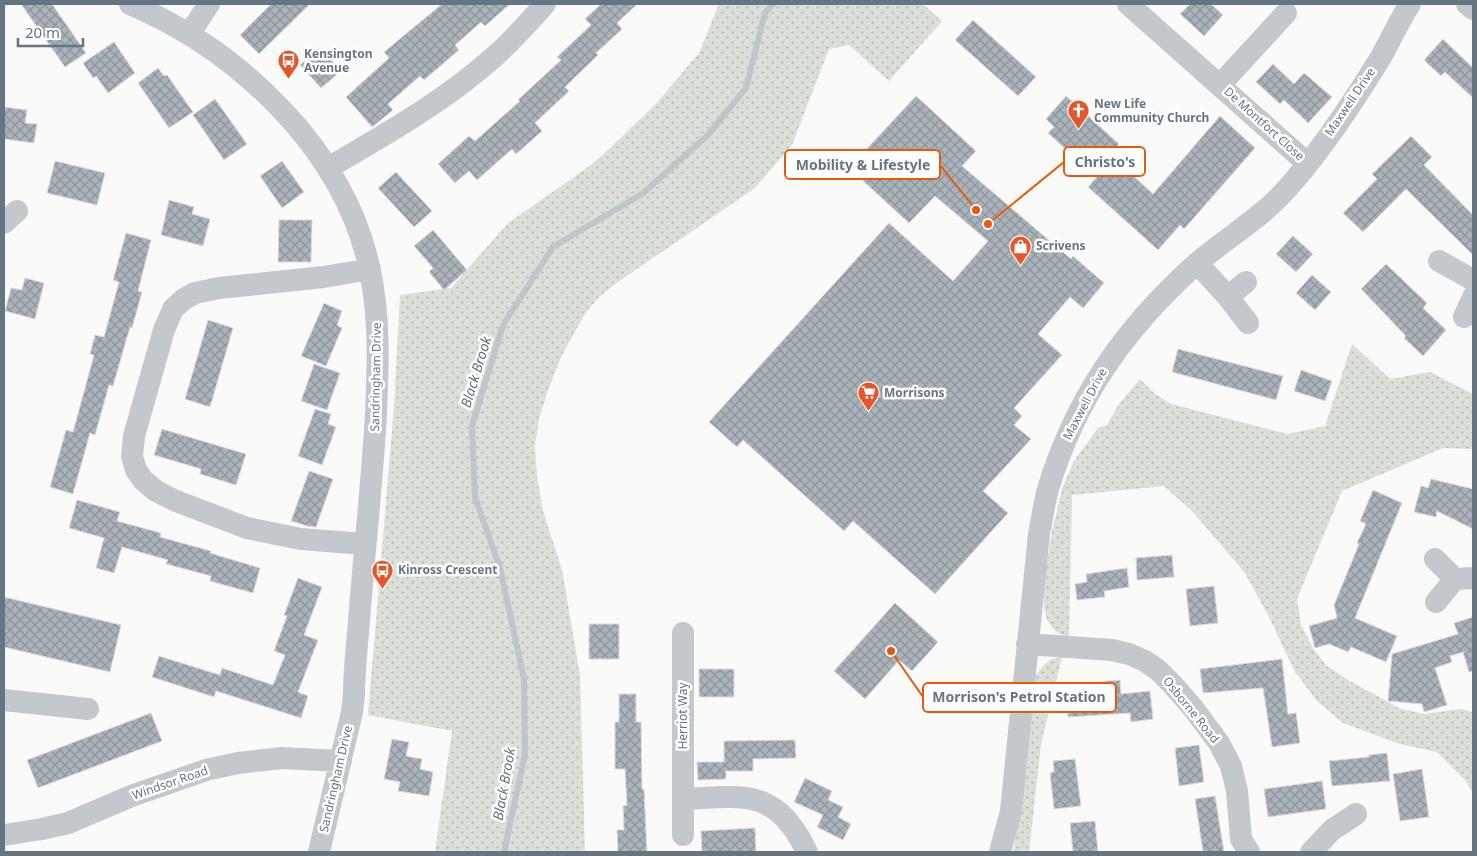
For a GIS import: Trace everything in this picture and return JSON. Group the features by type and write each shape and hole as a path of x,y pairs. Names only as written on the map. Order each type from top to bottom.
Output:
{"street":[{"name":"Sandringham Drive","path":"130,4 190,33 231,62 263,89 293,121 328,168 344,196 358,229 370,269 376,307 378,373 354,694 352,712 319,852"},
{"path":"190,33 209,4"},
{"path":"328,168 408,120 466,80 495,56 525,27 545,4"},
{"name":"De Montfort Close","path":"1128,4 1308,164"},
{"name":"Maxwell Drive","path":"1000,852 1011,811 1039,534 1048,492 1064,442 1090,390 1114,352 1133,328 1197,263 1260,215 1284,192 1308,164 1352,102 1381,56 1410,4"},
{"path":"1467,4 1473,9"},
{"name":"De Montfort Close","path":"1220,85 1260,26 1286,13"},
{"path":"1439,261 1473,280"},
{"path":"1197,263 1228,297 1248,323"},
{"path":"364,544 301,539 247,528 156,492 143,480 136,470 132,456 134,436 164,330 173,309 184,298 195,293 219,288 324,277 370,269"},
{"path":"1228,297 1246,282"},
{"path":"1464,317 1473,297"},
{"path":"1435,559 1464,579 1436,602"},
{"name":"Herriot Way","path":"683,633 683,835"},
{"name":"Osborne Road","path":"1027,644 1112,650 1129,654 1145,661 1158,670 1193,708 1219,743 1232,766 1237,791 1241,839 1248,852"},
{"path":"4,700 88,709"},
{"name":"Windsor Road","path":"4,834 42,829 68,823 134,795 206,770 238,763 282,758 341,761"},
{"path":"683,799 730,796 758,800 775,808 788,820 807,852"},
{"path":"1311,852 1332,830 1356,814"}],"shaded area":[{"path":"719,4 923,4 942,21 889,81 849,45 829,49 792,145 755,188 615,284 599,297 586,312 562,355 548,390 539,419 535,445 537,476 543,511 562,570 580,675 585,852 435,852 452,731 368,715 394,407 400,295 451,288 507,224 595,162 655,105 699,53"},
{"path":"1352,344 1390,379 1430,372 1473,394 1473,449 1443,448 1342,491 1297,599 1301,625 1314,650 1327,666 1348,680 1401,709 1424,714 1460,709 1473,712 1473,794 1466,781 1437,752 1400,744 1343,723 1317,701 1295,672 1271,621 1245,573 1193,512 1164,486 1072,495 1069,639 1054,630 1047,620 1044,608 1044,580 1052,531 1063,486 1074,461 1098,428 1107,425 1119,404 1140,379 1155,394 1171,404 1288,434 1325,426"},
{"path":"1062,657 1041,744 1029,852 1013,852 1027,764 1030,706 1035,676 1052,659"}],"building":[{"path":"21,4 52,4 86,53 65,67"},
{"path":"271,4 310,4 259,54 240,35"},
{"path":"442,4 510,4 485,26 481,22 455,45 459,50 424,80 420,76 388,104 393,110 372,127 346,97 389,58 384,52"},
{"path":"601,4 637,4 617,23 622,29 596,53 598,55 565,87 569,91 535,123 542,131 516,154 512,149 477,180 469,171 455,183 438,164 469,136 475,141 520,101 518,100 561,60 557,57 591,25 585,19"},
{"path":"1190,4 1211,4 1223,15 1204,36 1180,14"},
{"path":"973,20 1036,77 1018,96 955,40"},
{"path":"1443,39 1473,68 1473,98 1445,72 1441,76 1424,60"},
{"path":"114,42 135,73 108,93 96,76 93,78 83,63"},
{"path":"320,48 341,71 321,88 300,65"},
{"path":"1273,64 1294,84 1304,73 1332,97 1308,123 1284,100 1280,104 1256,82"},
{"path":"158,68 164,76 167,75 193,112 169,128 138,83"},
{"name":"Morrisons","path":"916,96 976,151 962,166 1071,259 1073,256 1104,283 1083,308 1070,297 1038,334 1062,355 1014,408 1022,416 1014,425 1031,439 983,491 1008,513 935,594 853,521 844,531 743,440 737,447 709,422 889,223 953,281 988,241 935,196 909,223 849,168"},
{"path":"1066,96 1119,144 1110,154 1153,194 1220,116 1255,148 1184,229 1180,225 1158,250 1088,187 1102,171 1077,148 1071,154 1048,133 1054,127 1046,119"},
{"path":"215,99 247,144 224,160 193,115"},
{"path":"4,107 27,110 25,123 37,124 34,143 4,139"},
{"path":"1411,136 1432,157 1424,165 1473,215 1473,255 1406,189 1363,232 1343,213 1377,179 1372,174"},
{"path":"55,161 105,173 97,205 47,193"},
{"path":"282,161 304,192 282,208 260,176"},
{"path":"396,172 432,211 414,227 378,188"},
{"path":"169,200 194,207 192,214 210,219 203,246 161,235"},
{"path":"279,220 312,220 311,262 278,262"},
{"path":"433,230 467,270 444,290 429,272 433,268 414,246"},
{"path":"126,233 151,240 138,291 142,292 113,386 109,385 95,435 90,433 73,494 50,487 66,430 73,432 94,355 90,354 95,335 104,337 119,282 113,280"},
{"path":"1293,236 1313,254 1296,272 1276,254"},
{"path":"1386,264 1427,303 1423,308 1446,330 1423,356 1404,338 1406,336 1361,289"},
{"path":"1312,275 1331,292 1315,310 1296,293"},
{"path":"25,278 44,283 35,319 5,311 11,288 22,290"},
{"path":"324,303 342,311 337,325 342,328 326,366 301,356"},
{"path":"208,320 233,328 210,407 185,399"},
{"path":"1178,349 1283,376 1276,400 1172,372"},
{"path":"314,364 340,373 327,410 301,401"},
{"path":"1301,370 1332,381 1325,401 1294,391"},
{"path":"315,409 331,414 328,424 336,427 322,465 298,456"},
{"path":"162,429 246,454 236,485 200,474 201,469 154,455"},
{"path":"309,471 333,479 316,527 291,521"},
{"path":"1431,479 1473,489 1473,529 1437,511 1436,517 1414,512 1421,486 1428,488"},
{"path":"1373,490 1402,503 1355,618 1397,636 1386,662 1351,647 1348,652 1329,644 1315,648 1309,626 1337,618 1334,605 1366,524 1360,521"},
{"path":"77,500 120,512 117,521 161,533 160,537 211,551 210,553 260,568 253,593 210,581 211,576 166,564 168,560 122,547 114,573 96,568 104,538 69,528"},
{"path":"1172,555 1174,577 1137,580 1136,558"},
{"path":"1127,568 1129,587 1104,591 1105,597 1077,600 1075,584 1087,582 1086,574"},
{"path":"298,578 322,587 304,635 318,640 298,692 308,696 301,718 216,691 214,697 152,677 159,656 220,675 222,668 273,685 285,655 274,651 287,616 284,615"},
{"path":"1214,586 1218,623 1190,626 1186,589"},
{"path":"4,597 121,625 110,672 4,647"},
{"path":"895,603 938,642 912,671 899,660 865,699 834,671"},
{"path":"1473,617 1473,671 1469,672 1463,652 1450,656 1452,662 1435,668 1447,705 1424,712 1422,704 1388,701 1392,654 1458,634 1454,623"},
{"path":"589,624 619,624 619,659 589,659"},
{"path":"1282,659 1288,714 1296,713 1300,743 1272,747 1263,688 1203,693 1200,669"},
{"path":"699,669 734,669 734,697 699,697"},
{"path":"1120,680 1121,694 1150,691 1153,719 1131,722 1130,713 1068,717 1065,693 1096,690 1096,682"},
{"path":"619,694 636,694 636,722 641,722 642,789 644,789 647,852 618,852 617,830 624,830 623,806 627,805 625,769 615,769 615,722 619,722"},
{"path":"151,713 162,741 38,788 27,760"},
{"path":"392,739 409,742 406,756 422,759 420,769 433,772 429,796 398,791 400,782 384,779"},
{"path":"795,740 796,758 753,759 753,771 726,771 726,779 698,780 697,762 724,762 724,741"},
{"path":"1199,745 1204,782 1179,786 1175,748"},
{"path":"1387,753 1390,781 1332,786 1329,761 1369,757 1369,755"},
{"path":"1075,759 1081,806 1054,809 1050,773 1054,772 1053,761"},
{"path":"1422,769 1429,817 1400,821 1393,774"},
{"path":"805,778 832,791 828,800 843,807 838,817 851,824 843,840 817,827 823,815 794,802"},
{"path":"1322,781 1326,809 1268,817 1264,789"},
{"path":"1215,796 1224,852 1203,852 1195,799"},
{"path":"1095,821 1098,852 1073,852 1070,823"},
{"path":"755,828 756,852 702,852 701,831"}],"waterway":[{"name":"Black Brook","path":"504,852 525,754 524,679 500,568 475,497 472,426 503,325 553,247 642,194 707,136 746,88 765,13 773,4"}],"place":[{"name":"Kensington Avenue","path":"288,80"},
{"name":"New Life Community Church","path":"1078,130"},
{"name":"Mobility & Lifestyle","path":"976,210"},
{"name":"Christo's","path":"988,224"},
{"name":"Scrivens","path":"1020,265"},
{"name":"Morrisons","path":"868,412"},
{"name":"Kinross Crescent","path":"382,589"},
{"name":"Morrison's Petrol Station","path":"891,651"}]}
